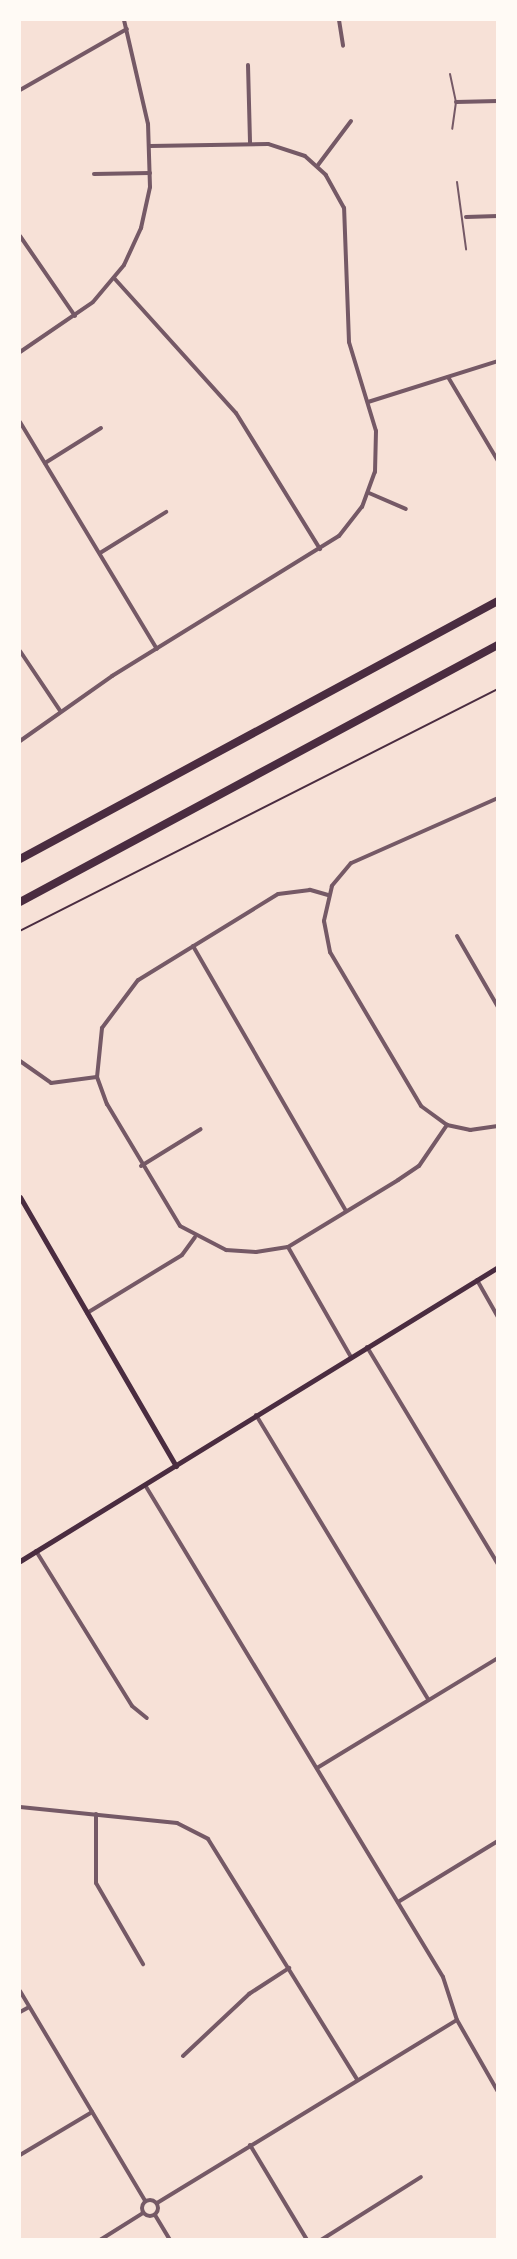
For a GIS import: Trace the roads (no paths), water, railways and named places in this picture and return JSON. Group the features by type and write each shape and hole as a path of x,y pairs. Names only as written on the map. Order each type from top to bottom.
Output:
{"highway":[{"path":"20,859 498,599"},
{"path":"20,902 498,645"}],"main road":[{"path":"20,1197 176,1466"},
{"path":"20,1561 498,1267"}],"street":[{"path":"20,352 75,316 114,278 141,228 150,173 150,146 124,20"},
{"path":"339,20 343,46"},
{"path":"20,90 127,29"},
{"path":"248,65 250,143"},
{"path":"456,102 498,101"},
{"path":"318,165 351,121"},
{"path":"20,741 157,649 320,549 347,528 369,493 377,445 368,402 349,342 344,208 318,165 282,147 250,143 150,146"},
{"path":"94,174 150,173"},
{"path":"466,217 498,216"},
{"path":"20,236 75,316"},
{"path":"114,278 236,413 320,549"},
{"path":"368,402 498,361"},
{"path":"447,377 498,461"},
{"path":"20,422 157,649"},
{"path":"45,463 101,428"},
{"path":"369,493 406,509"},
{"path":"100,553 166,512"},
{"path":"20,651 61,712"},
{"path":"498,798 367,854 344,869 328,895 324,921 330,952 421,1106 447,1125 470,1130 498,1126"},
{"path":"328,895 310,890 278,894 138,980 118,1001 102,1028 97,1077 141,1166 169,1213 195,1237 226,1250 288,1247 419,1166 447,1125"},
{"path":"457,936 498,1007"},
{"path":"193,946 346,1211"},
{"path":"20,1060 51,1083 97,1077"},
{"path":"141,1166 201,1129"},
{"path":"87,1313 182,1255 195,1237"},
{"path":"288,1247 351,1357"},
{"path":"477,1280 498,1317"},
{"path":"367,1347 498,1564"},
{"path":"256,1415 428,1700"},
{"path":"145,1485 442,1977 457,2020 498,2092"},
{"path":"36,1551 132,1706 147,1718"},
{"path":"317,1768 498,1658"},
{"path":"20,1807 177,1823 208,1839 357,2079"},
{"path":"96,1814 96,1882 143,1964"},
{"path":"398,1902 498,1841"},
{"path":"183,2056 249,1994 289,1968"},
{"path":"20,1991 145,2201 143,2213"},
{"path":"20,2013 29,2007"},
{"path":"145,2201 157,2203 457,2020"},
{"path":"20,2155 92,2112"},
{"path":"250,2145 308,2240"},
{"path":"321,2240 421,2177"},
{"path":"157,2203 155,2215 170,2240"},
{"path":"100,2240 143,2213 155,2215"}],"lane":[{"path":"450,74 456,102 452,129"},
{"path":"457,182 466,217 466,249"}]}
